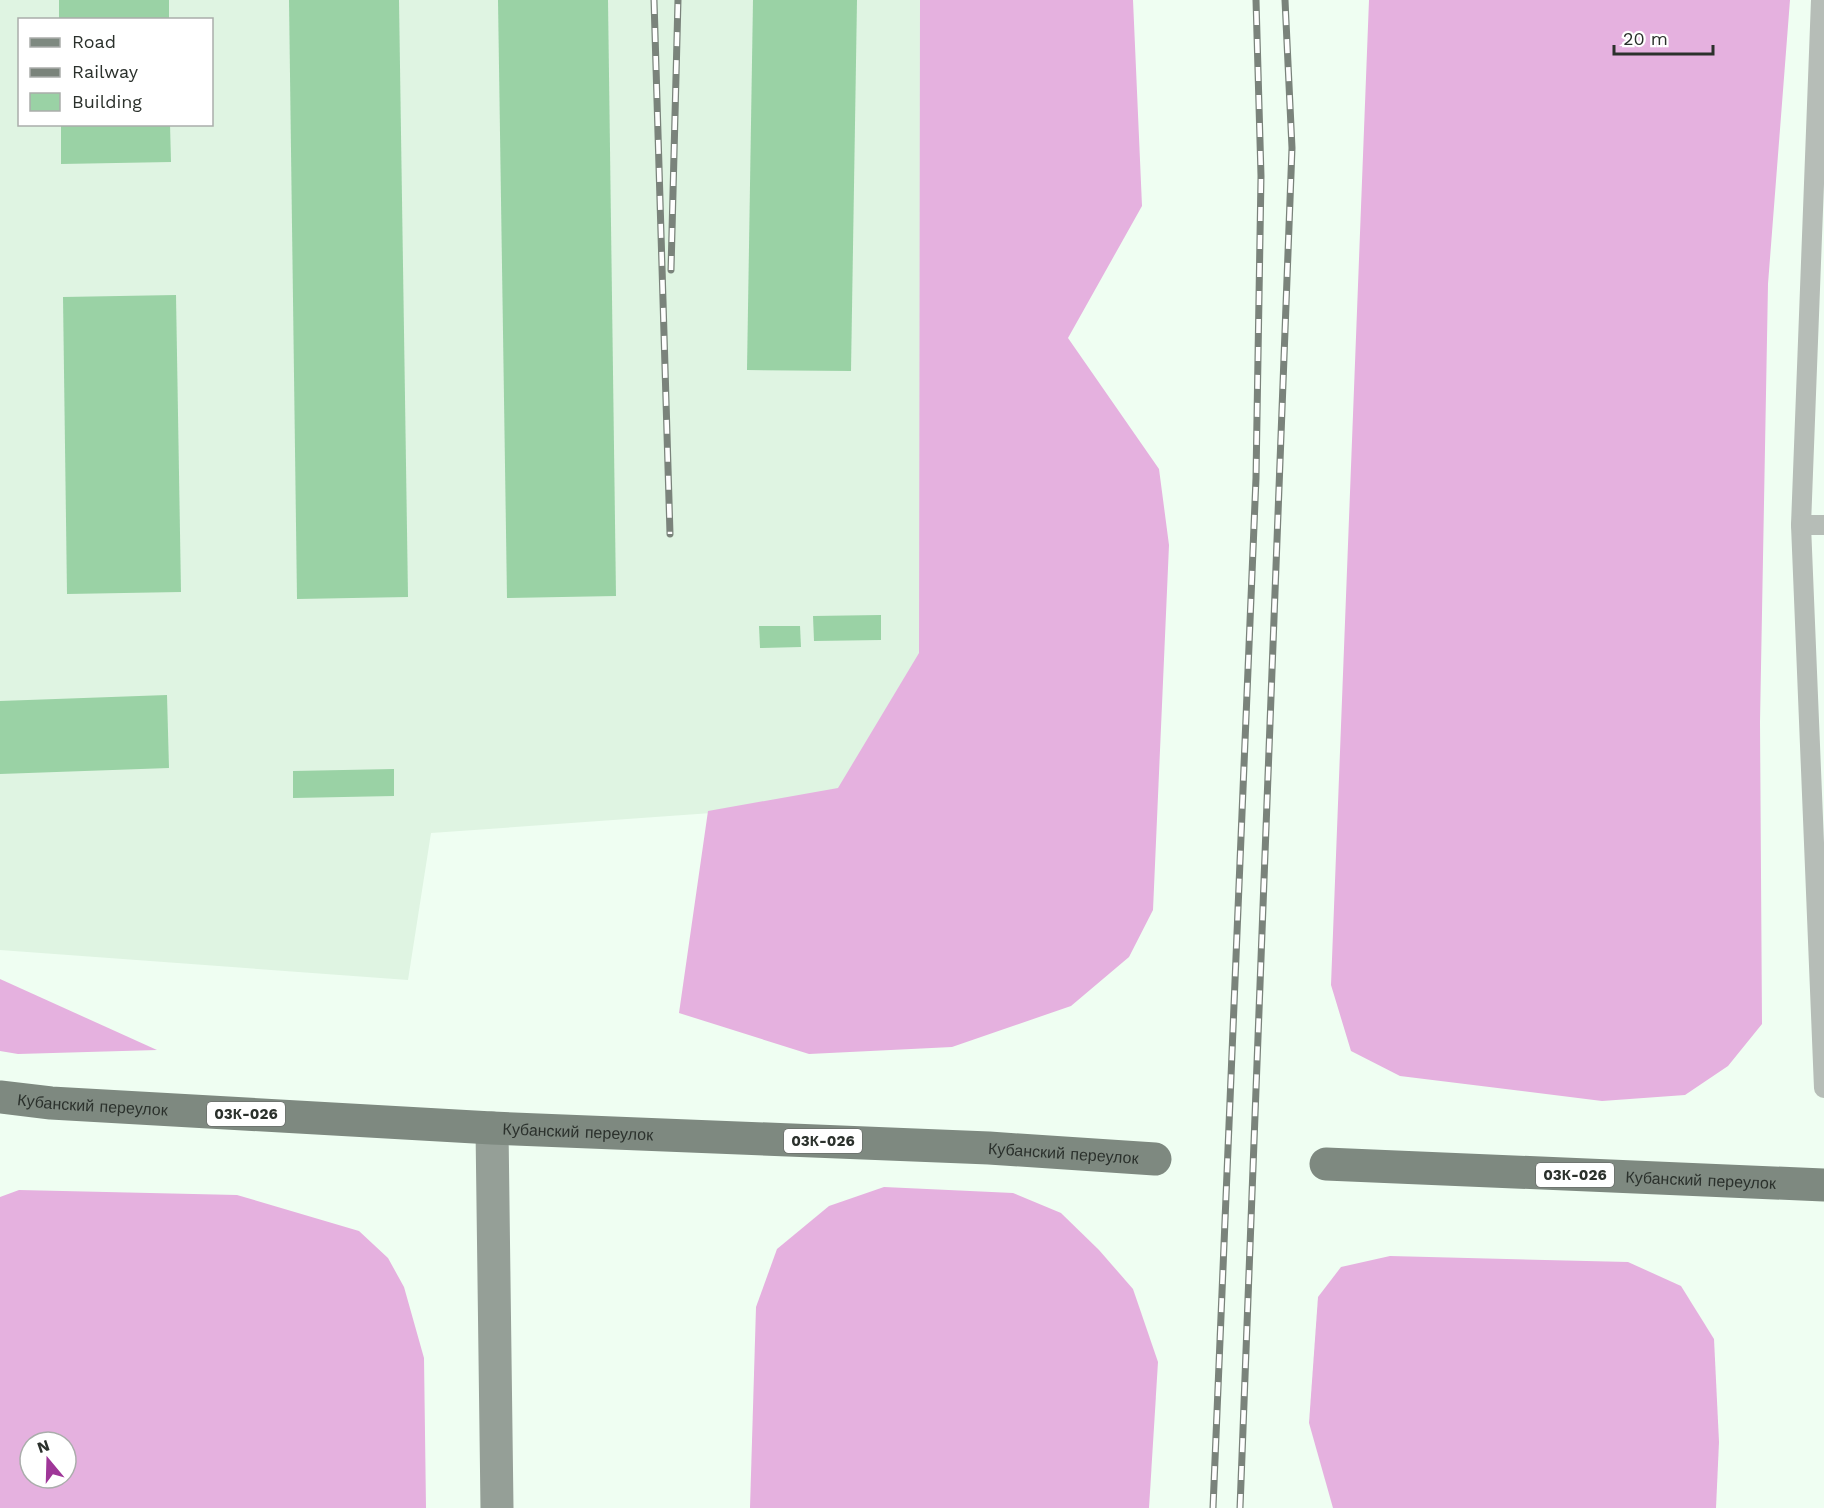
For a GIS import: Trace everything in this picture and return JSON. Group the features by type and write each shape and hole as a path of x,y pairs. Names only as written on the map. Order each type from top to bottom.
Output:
{"main road":[{"name":"Кубанский переулок","path":"0,1097 51,1103 492,1128 978,1148 1155,1159"},
{"path":"492,1128 497,1508"},
{"name":"Кубанский переулок","path":"1326,1164 1824,1185"}],"lane":[{"path":"1821,0 1818,213 1801,525 1824,1088"},
{"path":"1801,525 1824,525"}],"shaded area":[{"path":"0,0 947,0 967,655 853,803 431,833 408,980 0,950"},
{"path":"920,0 1133,0 1142,206 1068,338 1159,469 1169,545 1153,910 1129,957 1071,1006 952,1047 809,1054 679,1013 708,811 838,788 919,653"},
{"path":"1369,0 1790,0 1768,284 1760,722 1762,1024 1728,1066 1685,1095 1602,1101 1400,1076 1351,1051 1331,985"},
{"path":"0,979 157,1050 18,1054 0,1051"},
{"path":"884,1187 1013,1193 1061,1213 1099,1250 1133,1289 1158,1362 1149,1508 750,1508 756,1307 777,1249 829,1206"},
{"path":"19,1190 237,1195 359,1231 388,1258 404,1287 424,1358 426,1508 0,1508 0,1197"},
{"path":"1390,1256 1628,1262 1681,1286 1714,1339 1719,1442 1716,1508 1333,1508 1309,1423 1318,1297 1341,1267"}],"building":[{"path":"59,0 169,0 169,18 59,18"},
{"path":"289,0 399,0 408,597 297,599"},
{"path":"498,0 608,0 616,596 507,598"},
{"path":"753,0 857,0 851,371 747,370"},
{"path":"61,126 170,126 171,162 61,164"},
{"path":"176,295 181,592 67,594 63,297"},
{"path":"881,615 881,640 814,641 813,616"},
{"path":"759,626 800,626 801,647 760,648"},
{"path":"167,695 169,768 0,774 0,701"},
{"path":"394,769 394,796 293,798 293,771"}],"railway":[{"path":"654,0 670,534"},
{"path":"671,270 678,0"},
{"path":"1213,1508 1256,478 1261,176 1256,0"},
{"path":"1240,1508 1292,148 1285,0"}]}
